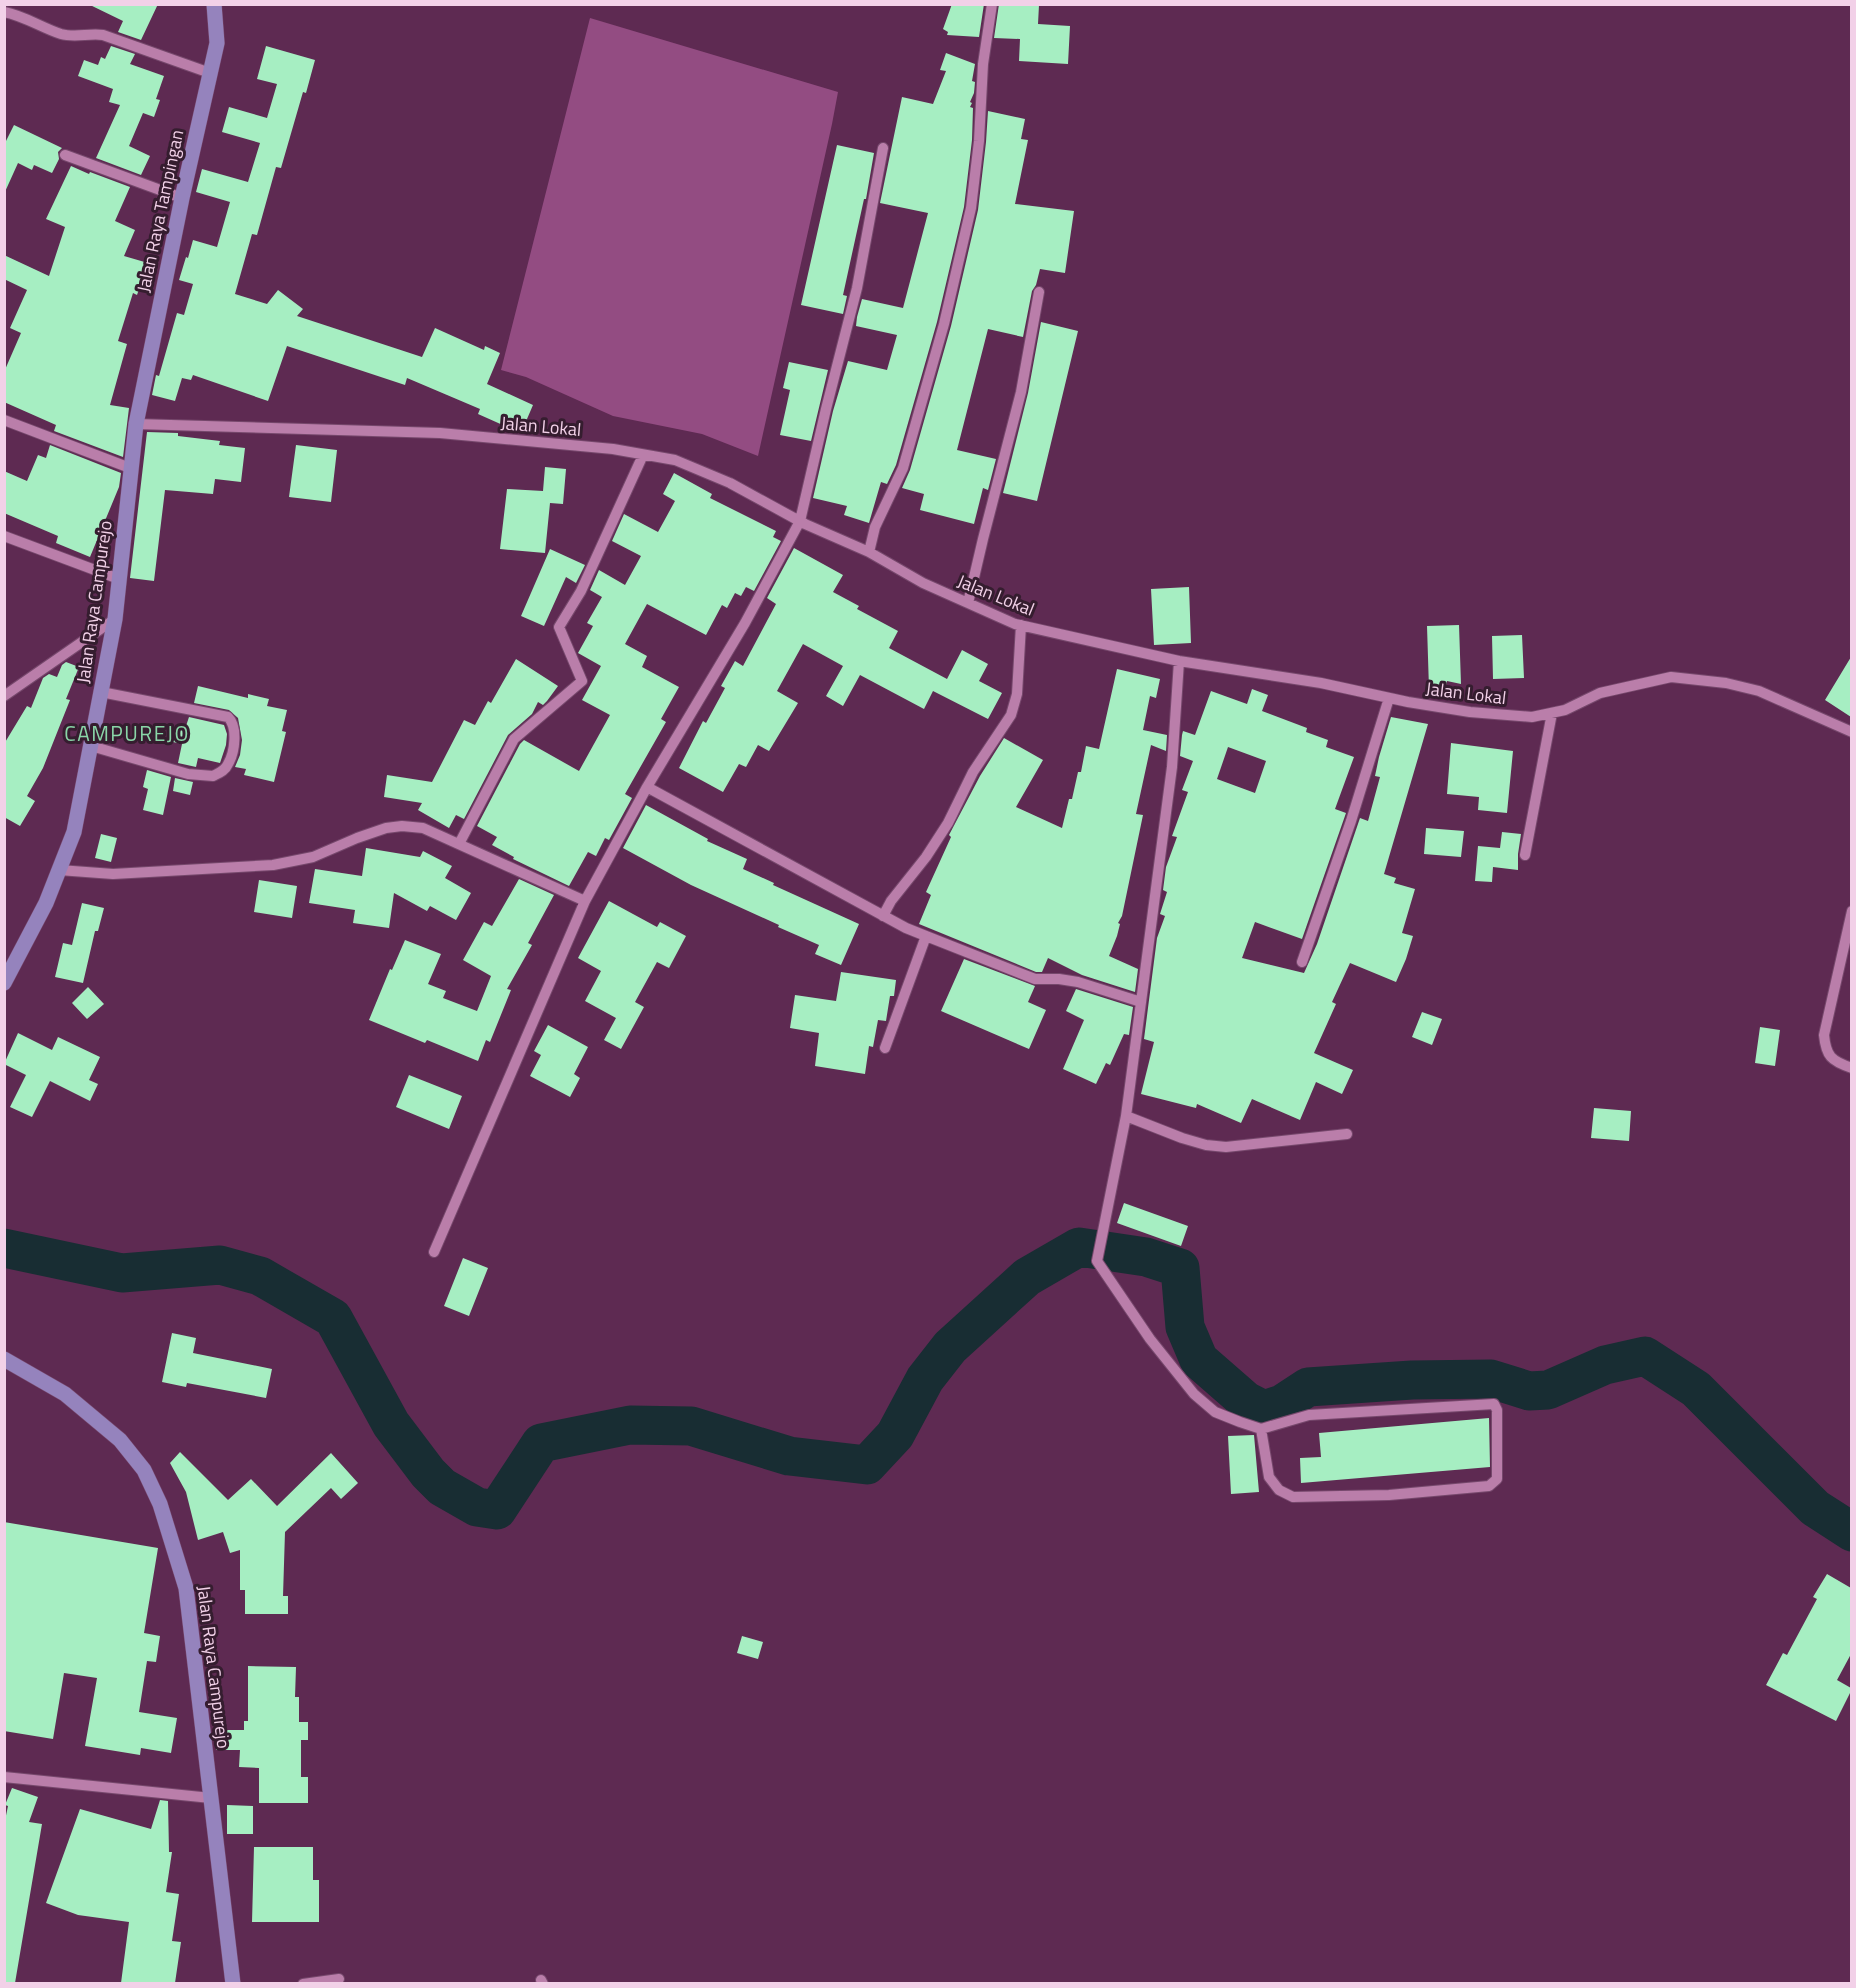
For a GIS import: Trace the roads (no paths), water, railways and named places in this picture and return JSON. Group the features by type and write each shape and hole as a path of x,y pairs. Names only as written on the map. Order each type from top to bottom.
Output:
{"main road":[{"name":"Jalan Raya Tampingan","path":"136,424 182,198 217,43 214,4"},
{"name":"Jalan Raya Campurejo","path":"4,984 46,903 74,832 115,619 136,424"},
{"name":"Jalan Raya Campurejo","path":"4,1359 65,1394 120,1440 144,1470 160,1504 186,1588 233,1983"}],"street":[{"path":"869,552 875,527 903,468 944,324 972,208 979,141 983,64 992,4"},
{"path":"4,12 16,14 62,34 103,35 210,73"},
{"path":"434,1252 585,902 647,787 745,623 800,521 857,288 883,148"},
{"path":"65,155 182,198"},
{"path":"968,603 1021,392 1039,292"},
{"path":"4,420 130,468"},
{"name":"Jalan Lokal","path":"136,424 440,433 613,449 643,454 675,460 730,483 800,521 869,552 923,583 1021,625 1179,661 1321,683 1470,712 1532,717 1565,710 1600,693 1671,677 1726,683 1759,691 1851,732"},
{"path":"459,844 514,738 582,681 559,627 581,591 643,454"},
{"path":"4,536 119,579"},
{"path":"4,696 115,619"},
{"path":"883,916 891,901 926,857 948,823 973,772 1011,715 1017,694 1021,625"},
{"path":"1179,661 1172,767 1126,1116 1097,1261 1150,1339 1194,1394 1215,1412 1261,1430 1309,1415 1494,1404 1497,1410 1497,1479 1489,1486 1411,1493 1293,1497 1279,1490 1269,1477 1261,1430"},
{"path":"91,746 188,774 213,776 228,766 231,758 235,729 228,717 101,692"},
{"path":"1302,962 1351,821 1389,698"},
{"path":"1525,855 1552,713"},
{"path":"647,787 883,916 926,936 1035,979 1078,982 1141,1002"},
{"path":"58,870 113,874 273,865 313,857 357,838 386,828 402,826 423,828 585,902"},
{"path":"1851,911 1824,1035 1829,1056 1838,1063 1851,1068"},
{"path":"885,1048 926,936"},
{"path":"1126,1116 1182,1138 1206,1145 1226,1147 1347,1134"},
{"path":"4,1777 211,1798"},
{"path":"303,1983 339,1979"}],"waterway":[{"path":"4,1248 122,1273 220,1265 260,1276 333,1318 391,1424 428,1473 442,1487 477,1507 497,1510 541,1443 630,1425 691,1426 789,1456 867,1465 895,1435 925,1379 950,1347 1027,1277 1079,1247 1146,1257 1180,1268 1185,1327 1199,1360 1246,1401 1264,1410 1282,1404 1308,1387 1412,1380 1491,1379 1529,1391 1548,1390 1605,1365 1645,1356 1696,1389 1815,1508 1852,1532"}],"district":[{"name":"CAMPUREJO","path":"127,733"}]}
